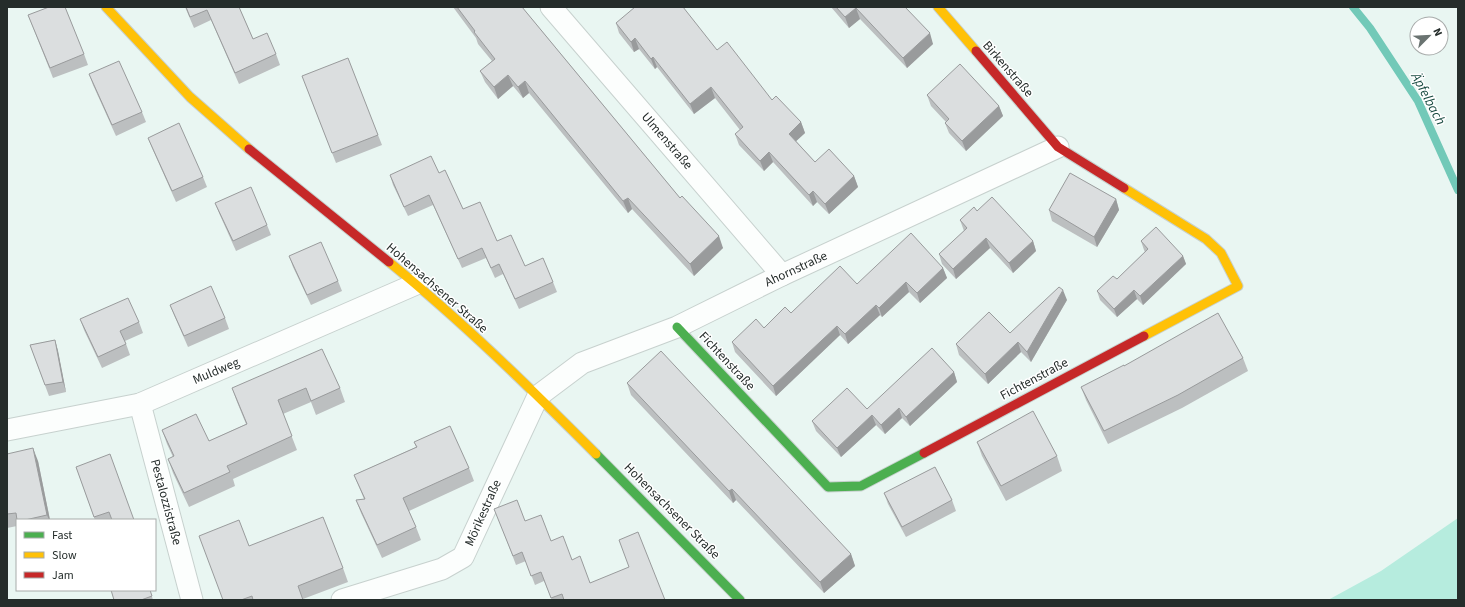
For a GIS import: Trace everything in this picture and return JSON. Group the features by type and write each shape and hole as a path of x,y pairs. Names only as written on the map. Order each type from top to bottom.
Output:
{"street":[{"name":"Hohensachsener Straße","path":"106,7 196,102 265,163 416,284 538,396 722,580 740,600"},
{"name":"Ulmenstraße","path":"551,7 782,275"},
{"name":"Birkenstraße","path":"938,7 1058,148"},
{"name":"Ahornstraße","path":"538,396 582,363 677,327 782,275 1058,148"},
{"name":"Fichtenstraße","path":"677,327 828,486 861,486 1238,286 1221,253 1206,238 1058,148"},
{"name":"Muldweg","path":"7,430 140,404 416,284"},
{"name":"Mörikestraße","path":"342,600 442,569 463,557 538,396"},
{"name":"Pestalozzistraße","path":"140,404 192,600"}],"green space":[{"path":"1458,518 1458,600 1328,600 1381,571"}],"building":[{"path":"49,7 65,7 84,54 50,68 28,15"},
{"path":"186,7 239,7 253,39 267,33 276,54 235,73 207,10 190,17"},
{"path":"457,7 522,7 680,198 682,196 719,236 690,264 628,198 623,201 525,81 518,87 508,75 494,87 480,71 495,59"},
{"path":"635,7 683,7 717,50 727,42 772,100 776,96 801,122 789,134 815,162 829,149 854,176 825,204 813,191 809,195 769,152 760,161 735,134 743,127 711,87 690,104 653,57 651,59 635,38 631,42 616,23"},
{"path":"836,7 905,7 930,33 903,58 856,8 845,17"},
{"path":"348,58 378,135 332,153 302,76"},
{"path":"119,61 142,112 112,125 89,74"},
{"path":"960,64 999,106 962,141 945,123 949,119 927,95"},
{"path":"179,123 203,177 172,191 148,138"},
{"path":"431,156 439,173 445,170 463,209 480,202 497,241 511,235 525,266 543,258 553,282 515,299 499,264 491,268 482,248 458,259 429,195 404,207 390,175"},
{"path":"1070,173 1116,199 1094,237 1049,210"},
{"path":"251,187 267,225 233,241 215,203"},
{"path":"992,197 1033,241 1009,263 986,238 953,269 939,254 967,228 960,220 974,207 977,211"},
{"path":"1156,227 1183,256 1140,296 1134,290 1114,309 1097,291 1113,276 1117,279 1148,249 1141,241"},
{"path":"911,233 943,268 917,293 906,282 879,308 876,305 845,334 837,326 773,386 732,342 756,319 764,328 785,307 791,313 840,266 857,284"},
{"path":"321,242 338,281 307,295 289,256"},
{"path":"211,286 225,318 184,336 170,305"},
{"path":"1059,287 1063,290 1027,352 1018,342 985,374 956,344 989,312 1010,333"},
{"path":"128,298 139,322 120,331 126,344 98,357 80,319"},
{"path":"1218,313 1243,358 1178,395 1104,431 1081,387 1124,366"},
{"path":"55,340 63,382 45,385 30,345"},
{"path":"932,348 954,372 906,417 899,408 881,425 872,415 837,448 812,421 847,388 867,409"},
{"path":"322,349 340,388 311,401 306,388 278,400 292,436 227,466 230,472 184,493 168,459 174,456 162,430 196,414 209,441 247,424 232,388"},
{"path":"661,351 851,554 820,582 732,489 729,491 627,383"},
{"path":"1033,411 1057,456 1001,486 977,442"},
{"path":"450,426 469,468 403,498 416,527 377,545 356,500 365,499 354,475 417,447 414,442"},
{"path":"33,448 47,515 29,519 17,519 16,513 7,514 7,454"},
{"path":"110,454 134,519 112,519 109,512 94,517 76,467"},
{"path":"935,467 952,500 902,527 884,493"},
{"path":"517,500 525,521 541,515 551,541 563,536 572,560 580,556 590,583 629,567 619,540 638,532 665,600 564,600 562,594 551,598 541,572 531,576 522,552 513,556 494,509"},
{"path":"323,517 343,568 298,586 303,600 253,600 252,596 241,600 223,600 199,536 239,520 249,546"},
{"path":"111,591 150,591 152,596 141,600 114,600"}],"waterway":[{"name":"Äpfelbach","path":"1353,7 1370,28 1418,101 1458,190"}],"traffic: fast":[{"path":"677,327 828,487 861,486 924,453"},
{"path":"596,454 740,600"}],"traffic: slow":[{"path":"106,7 190,97 249,149"},
{"path":"938,7 976,51"},
{"path":"1124,188 1206,239 1221,253 1238,286 1144,336"},
{"path":"389,262 469,331 596,454"}],"traffic: jam":[{"path":"976,51 1058,147 1124,188"},
{"path":"249,149 389,262"},
{"path":"924,453 1144,336"}]}
